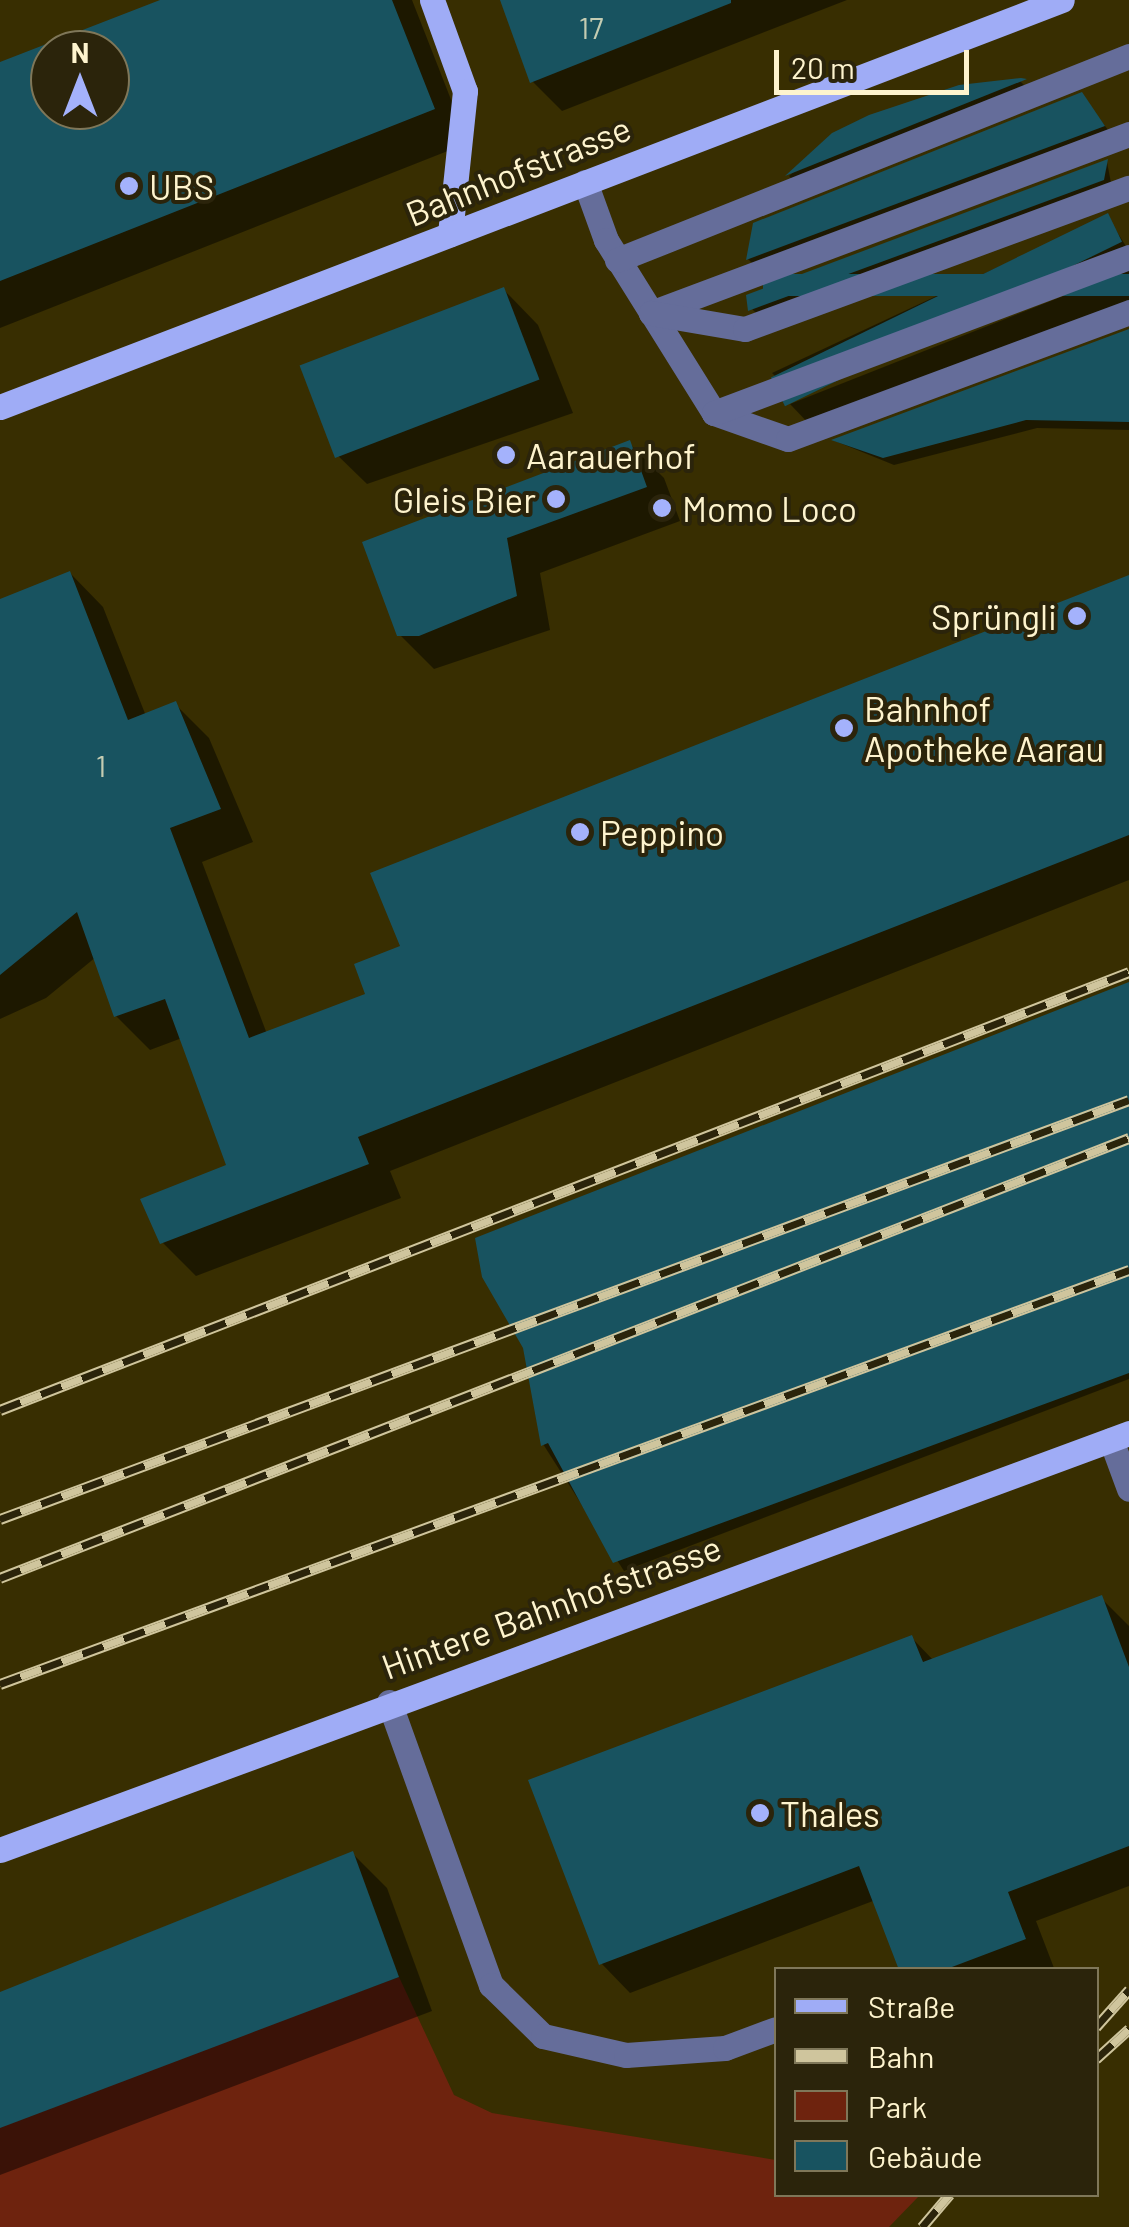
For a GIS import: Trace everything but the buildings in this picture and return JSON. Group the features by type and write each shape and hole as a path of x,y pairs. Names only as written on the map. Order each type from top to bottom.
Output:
{"main road":[{"path":"432,0 465,92 450,234"},
{"name":"Bahnhofstrasse","path":"0,407 1062,0"},
{"name":"Hintere Bahnhofstrasse","path":"0,1850 389,1702 1120,1437"}],"lane":[{"path":"617,260 1129,56"},
{"path":"651,313 1129,134"},
{"path":"584,182 617,260 714,413 788,439 1129,312"},
{"path":"651,313 745,329 1129,188"},
{"path":"714,413 1129,257"},
{"path":"1120,1437 1129,1489"},
{"path":"389,1702 491,1985 543,2036 626,2055 725,2048 774,2030"}],"green space":[{"path":"399,1977 454,2095 492,2113 774,2160 774,2197 918,2197 889,2227 0,2227 0,2125"}],"railway":[{"path":"0,1410 1129,972"},
{"path":"0,1519 1129,1100"},
{"path":"0,1578 1129,1138"},
{"path":"0,1684 1129,1270"},
{"path":"1099,2024 1129,1990"},
{"path":"1099,2056 1129,2029"},
{"path":"922,2227 947,2197"}],"place":[{"name":"UBS","path":"129,186"},
{"name":"Aarauerhof","path":"506,455"},
{"name":"Gleis Bier","path":"556,499"},
{"name":"Momo Loco","path":"662,508"},
{"name":"Sprüngli","path":"1077,616"},
{"name":"Bahnhof Apotheke Aarau","path":"844,728"},
{"name":"Peppino","path":"580,832"},
{"name":"Thales","path":"760,1813"}]}
